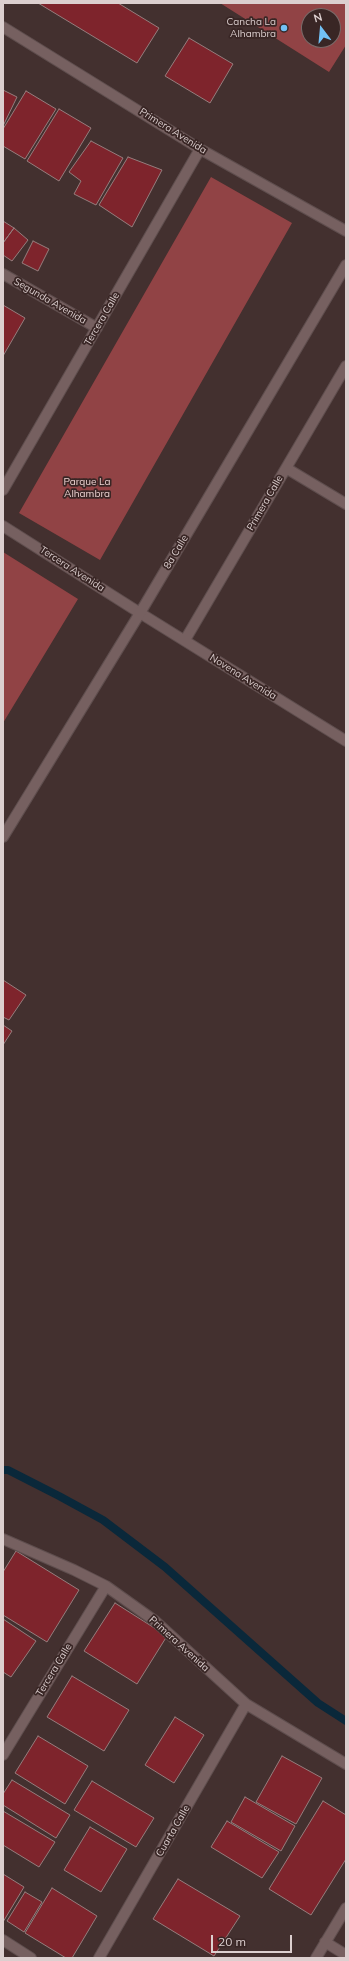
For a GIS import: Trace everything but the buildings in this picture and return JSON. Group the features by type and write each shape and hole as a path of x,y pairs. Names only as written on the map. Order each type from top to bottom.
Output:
{"street":[{"name":"Primera Avenida","path":"3,27 200,149 346,231"},
{"name":"Tercera Calle","path":"3,490 200,149"},
{"name":"8a Calle","path":"3,837 140,613 346,265"},
{"name":"Segunda Avenida","path":"3,274 97,328"},
{"name":"Primera Calle","path":"185,640 346,366"},
{"path":"286,468 346,504"},
{"name":"Tercera Avenida","path":"3,526 140,613"},
{"name":"Novena Avenida","path":"140,613 346,741"},
{"name":"Primera Avenida","path":"3,1539 74,1570 106,1586 155,1621 246,1704 346,1764"},
{"name":"Tercera Calle","path":"3,1755 106,1586"},
{"name":"Cuarta Calle","path":"99,1958 246,1704"},
{"path":"316,1958 346,1908"},
{"path":"3,1940 31,1958"},
{"path":"325,1942 346,1955"}],"green space":[{"name":"Cancha La Alhambra","path":"220,3 346,3 346,45 329,72"},
{"name":"Parque La Alhambra","path":"211,177 292,223 100,560 19,513"},
{"path":"3,552 78,599 3,723"}],"waterway":[{"path":"3,1470 8,1470 103,1520 165,1567 318,1703 346,1721"}],"place":[{"name":"Cancha La Alhambra","path":"284,28"}]}
